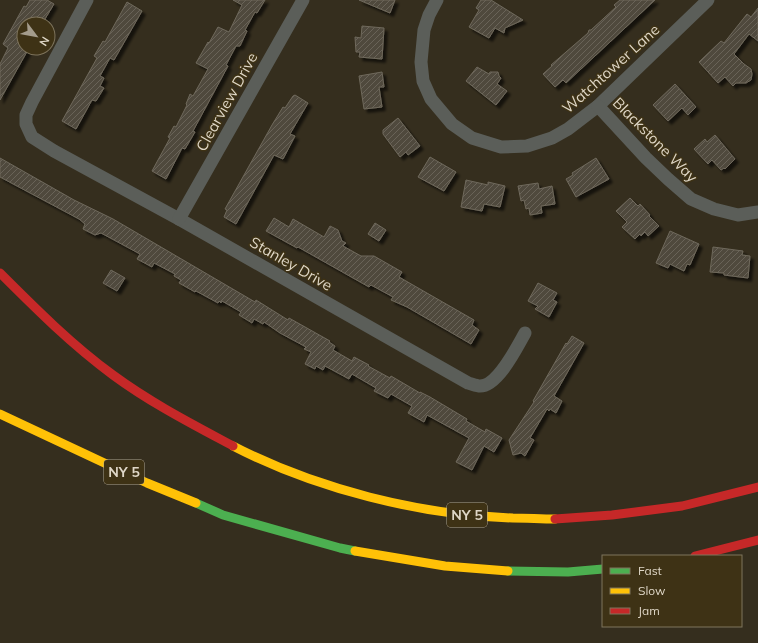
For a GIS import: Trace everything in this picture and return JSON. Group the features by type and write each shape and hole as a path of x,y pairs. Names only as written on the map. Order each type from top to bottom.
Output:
{"highway":[{"name":"NY 5","path":"0,273 53,326 113,375 176,416 239,449 307,479 400,505 481,517 548,519 612,516 682,506 758,487"},
{"name":"NY 5","path":"0,414 147,483 223,515 340,548 445,566 520,572 568,572 602,569"},
{"path":"699,555 758,540"}],"street":[{"name":"Stanley Drive","path":"87,0 26,115 26,124 32,137 54,151 468,383 481,386 491,383 509,360 525,334"},
{"name":"Clearview Drive","path":"179,220 303,0"},
{"name":"Watchtower Lane","path":"437,0 429,15 424,30 421,62 423,81 431,99 452,124 472,138 501,147 526,146 552,138 568,129 598,106 708,0"},
{"name":"Blackstone Way","path":"598,106 646,158 692,199 714,209 738,215 758,212"}],"building":[{"path":"30,0 47,0 54,4 47,16 18,16 24,6 26,7"},
{"path":"233,0 265,0 257,13 255,12 245,30 247,31 240,46 236,46 226,65 228,66 193,131 195,132 185,149 182,148 166,179 152,171 170,138 168,137 174,126 176,127 187,105 186,104 190,94 193,96 208,69 196,63 218,27 229,32 242,5"},
{"path":"359,0 395,0 390,13"},
{"path":"481,0 491,0 523,20 505,28 504,33 495,28 489,38 469,27 479,10 476,8"},
{"path":"620,0 655,0 566,83 563,80 555,87 543,74 552,66 551,65 588,33 589,30 591,30 616,7 614,5"},
{"path":"127,2 142,11 114,60 110,58 100,76 104,78 100,86 104,88 96,101 92,100 76,129 62,121 97,58 94,56 103,41 105,42"},
{"path":"758,8 758,41 749,34 734,54 751,69 751,80 746,83 736,83 733,86 725,77 718,83 699,62 721,41 724,43 747,14 751,17"},
{"path":"16,20 16,56 25,56 0,100 0,64 8,48 3,44"},
{"path":"362,26 384,28 382,59 359,57 360,52 356,52 355,37 361,38"},
{"path":"477,67 489,74 490,72 498,72 501,78 497,84 507,91 496,105 466,81"},
{"path":"382,72 384,87 379,87 382,107 364,109 359,76"},
{"path":"675,84 696,107 688,115 682,108 668,121 653,105"},
{"path":"295,95 308,103 290,134 295,136 283,159 274,155 236,224 224,217 227,210 225,209 283,107 285,108"},
{"path":"398,118 420,146 408,155 406,152 400,157 383,134 383,130"},
{"path":"715,135 735,159 725,169 724,168 721,170 712,160 708,164 694,149 705,139 707,142"},
{"path":"430,157 456,172 444,191 418,177"},
{"path":"0,158 74,200 113,219 255,302 256,300 288,320 289,318 330,341 329,342 335,346 333,350 352,361 354,357 390,378 391,376 420,393 430,397 467,419 466,421 485,432 486,429 502,438 494,452 484,446 472,470 456,462 469,438 427,415 424,422 408,413 412,406 391,394 388,398 374,391 376,388 352,374 349,379 325,366 323,370 316,366 315,369 305,364 311,352 304,349 306,347 280,333 264,322 263,324 254,319 252,323 239,315 241,312 222,301 221,303 219,301 218,303 196,291 195,292 179,283 181,280 174,276 175,274 154,263 152,267 137,259 140,254 101,233 95,235 83,229 85,224 79,219 0,177"},
{"path":"596,158 609,179 576,197 566,179 573,175 572,173"},
{"path":"466,180 488,185 488,182 505,186 500,207 484,204 482,211 461,207"},
{"path":"538,183 539,189 552,186 555,204 541,206 542,213 530,215 529,208 526,209 524,200 521,201 518,186"},
{"path":"630,198 638,206 640,204 659,226 648,236 645,232 641,236 640,234 635,239 622,227 627,222 616,211"},
{"path":"274,218 289,227 293,219 324,237 330,226 338,230 342,241 346,243 343,246 361,256 374,256 402,272 399,277 474,320 472,325 479,330 471,344 407,307 391,300 393,297 371,285 369,287 298,247 297,248 266,231"},
{"path":"375,223 386,230 379,241 368,234"},
{"path":"670,231 699,244 690,265 687,264 684,271 670,264 668,268 656,263"},
{"path":"713,247 743,251 742,255 750,256 748,278 710,272"},
{"path":"111,270 125,278 117,291 103,283"},
{"path":"538,283 557,293 553,300 557,302 549,317 535,309 538,306 528,301"},
{"path":"572,336 584,343 554,396 562,401 556,413 550,409 549,411 547,409 530,438 534,440 525,456 521,453 513,455 509,440 534,402 533,401 566,343 567,344"}],"traffic: fast":[{"path":"196,503 223,515 355,551"},
{"path":"508,571 568,572 602,569"}],"traffic: slow":[{"path":"0,414 147,483 196,503"},
{"path":"233,446 299,475 369,497 442,512 478,516 555,519"},
{"path":"355,551 445,566 508,571"}],"traffic: jam":[{"path":"0,273 69,339 113,375 157,404 233,446"},
{"path":"555,519 612,515 682,506 758,487"},
{"path":"699,555 758,540"}]}
